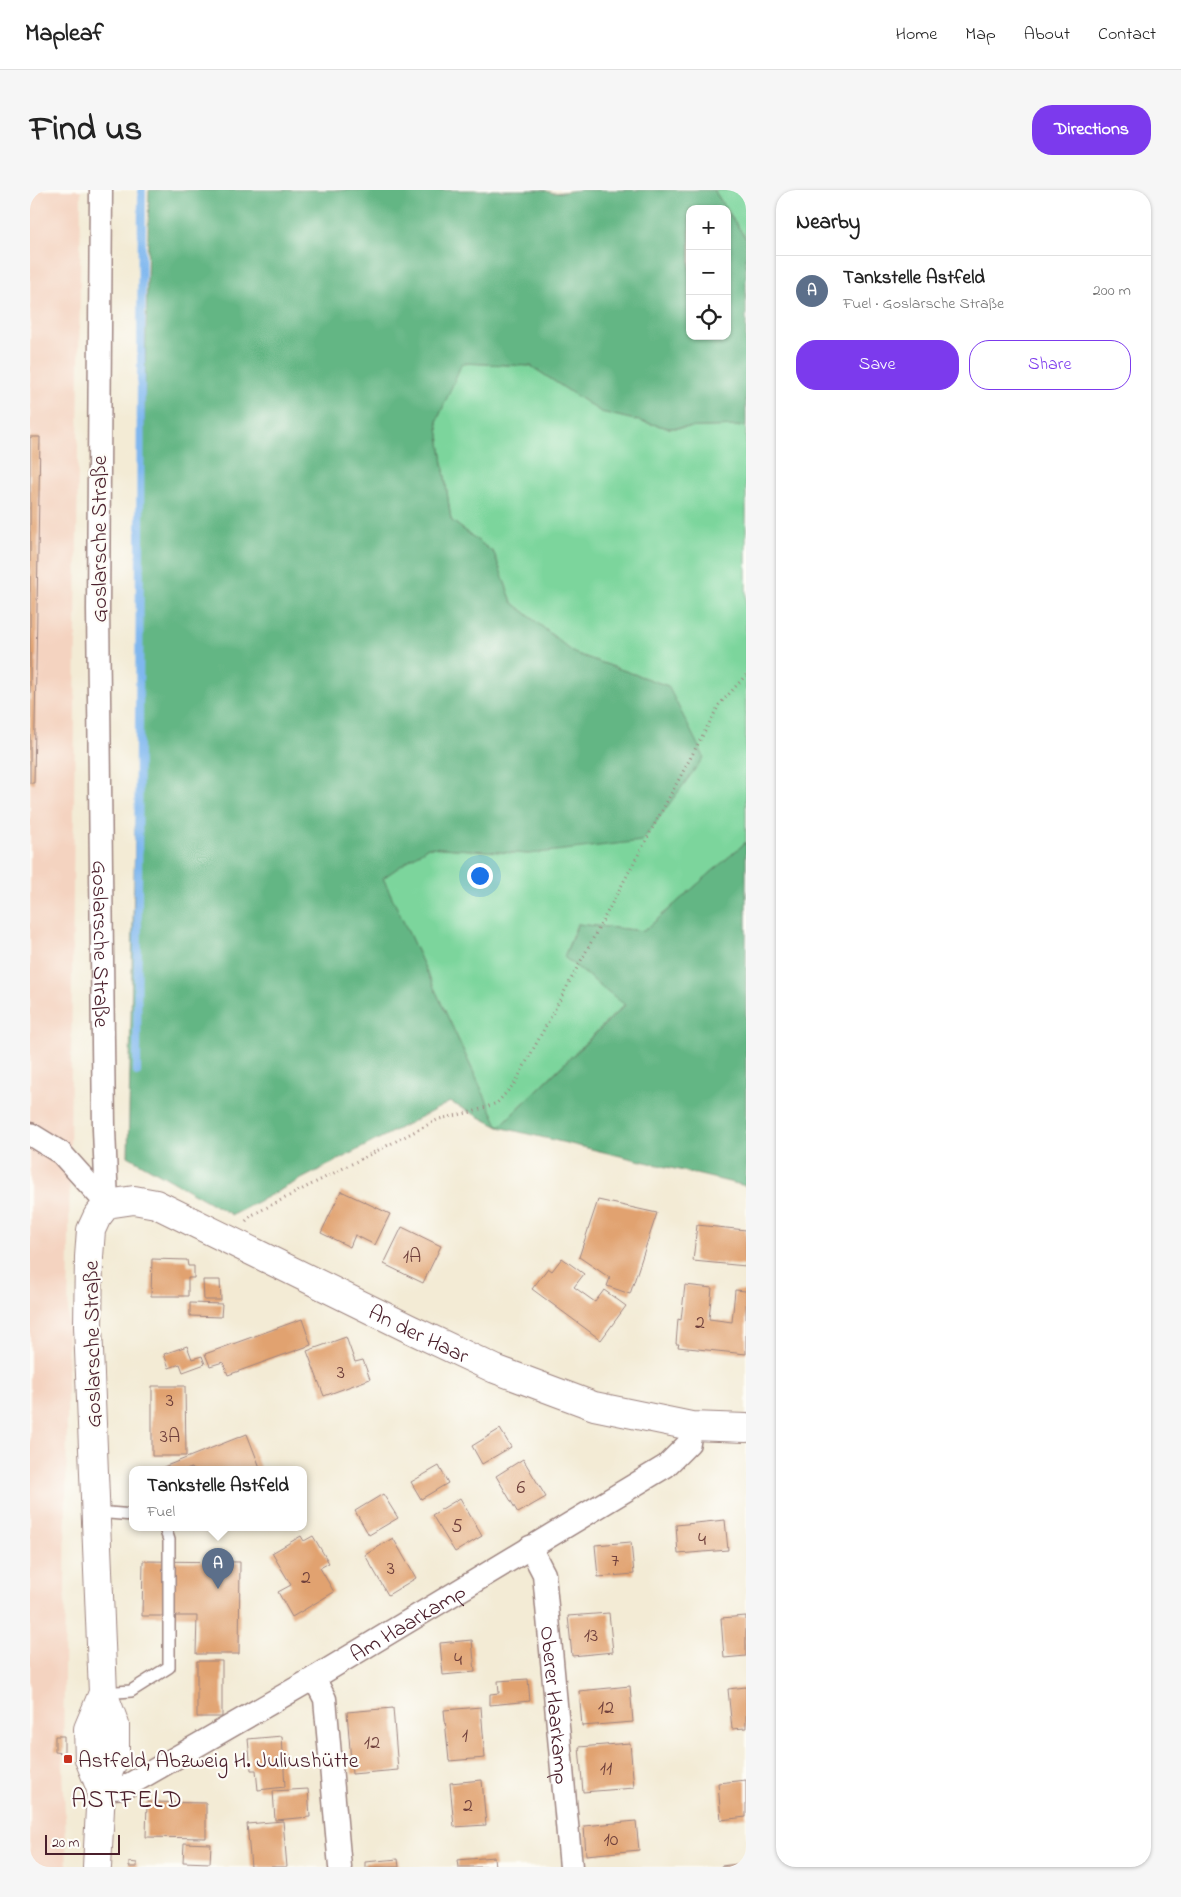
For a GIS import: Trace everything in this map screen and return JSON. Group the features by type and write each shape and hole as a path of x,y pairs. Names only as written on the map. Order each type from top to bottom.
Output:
{"street":[{"name":"Goslarsche Straße","path":"97,1867 101,1788 89,1759 88,1729 103,1693 88,1326 88,1257 91,1230 97,1217 107,1204 104,1129 98,610 101,190"},
{"path":"30,1134 61,1153 107,1204"},
{"name":"An der Haar","path":"107,1204 134,1200 156,1204 495,1369 594,1406 691,1426 746,1428"},
{"name":"Am Haarkamp","path":"101,1788 125,1787 314,1678 666,1466 689,1443 691,1426"},
{"name":"Oberer Haarkamp","path":"530,1547 544,1574 571,1867"},
{"path":"314,1678 325,1699 340,1867"}],"lane":[{"path":"97,1512 129,1515"},
{"path":"103,1693 132,1691 168,1667 169,1540 165,1531"}],"path":[{"path":"230,1240 252,1215 439,1119 472,1112 496,1103 515,1084 719,705 746,675"}],"shaded area":[{"path":"30,190 81,190 63,1765 67,1867 30,1867"}],"green space":[{"path":"149,190 543,190 554,193 579,190 714,190 723,205 686,205 686,340 731,340 731,216 746,239 746,426 669,428 601,412 531,366 462,363 437,421 451,520 494,553 512,602 574,653 668,686 704,757 642,841 529,854 428,847 383,878 499,1127 450,1102 232,1215 128,1156"},
{"path":"714,190 746,190 746,239 731,216 731,205 724,205"},
{"path":"461,363 531,366 601,412 669,428 746,426 746,842 644,931 577,924 564,957 625,1004 499,1127 383,878 428,847 529,854 668,686 574,653 512,602 494,553 451,520 437,421"},
{"path":"746,842 746,1186 499,1127 625,1005 564,957 578,924 644,931"}],"building":[{"path":"30,437 40,437 34,783 30,783"},
{"path":"341,1191 390,1214 375,1245 355,1235 350,1247 321,1233"},
{"path":"598,1200 657,1213 630,1294 607,1286 610,1278 579,1257"},
{"path":"697,1225 746,1230 746,1266 693,1261"},
{"path":"402,1227 441,1246 423,1283 384,1264"},
{"path":"562,1258 584,1274 574,1287 595,1302 604,1290 626,1306 601,1340 532,1289 548,1268 552,1271"},
{"path":"152,1259 187,1260 188,1266 194,1266 194,1278 188,1278 188,1296 151,1296"},
{"path":"203,1280 220,1280 221,1300 204,1300"},
{"path":"685,1285 712,1288 709,1319 732,1322 735,1290 746,1291 746,1354 678,1347 679,1344 676,1344 678,1319 681,1320"},
{"path":"190,1303 222,1304 221,1317 190,1316"},
{"path":"302,1319 311,1345 228,1375 223,1362 210,1366 205,1354"},
{"path":"346,1337 355,1362 363,1360 370,1379 324,1396 307,1351"},
{"path":"187,1346 192,1359 202,1356 205,1364 183,1372 180,1364 169,1368 164,1354"},
{"path":"152,1386 185,1386 186,1456 152,1456"},
{"path":"500,1429 511,1447 482,1464 472,1446"},
{"path":"247,1434 259,1466 166,1466"},
{"path":"523,1459 546,1497 518,1513 496,1476"},
{"path":"439,1466 448,1483 421,1499 411,1482"},
{"path":"383,1494 398,1518 369,1535 355,1511"},
{"path":"460,1498 482,1536 455,1552 432,1515"},
{"path":"725,1520 728,1550 678,1554 676,1525"},
{"path":"301,1536 304,1541 313,1536 329,1563 320,1568 334,1592 292,1617 278,1592 291,1585 272,1553"},
{"path":"393,1538 416,1578 388,1595 365,1555"},
{"path":"631,1542 634,1574 598,1577 595,1545"},
{"path":"143,1561 240,1562 239,1654 196,1654 197,1616 142,1616"},
{"path":"609,1613 613,1652 572,1656 568,1616"},
{"path":"746,1616 746,1656 724,1658 721,1618"},
{"path":"472,1640 475,1672 443,1675 440,1643"},
{"path":"197,1661 222,1661 222,1717 197,1717"},
{"path":"528,1679 530,1701 490,1705 490,1694 499,1693 498,1681"},
{"path":"630,1686 633,1722 582,1726 579,1691"},
{"path":"746,1687 746,1728 732,1729 728,1689"},
{"path":"481,1707 485,1758 449,1761 444,1710"},
{"path":"393,1708 398,1770 352,1774 347,1712"},
{"path":"55,1736 64,1736 64,1753 55,1752"},
{"path":"282,1736 285,1787 258,1790 256,1770 251,1770 248,1739"},
{"path":"630,1743 634,1788 583,1792 579,1747"},
{"path":"482,1780 486,1825 454,1827 450,1783"},
{"path":"746,1780 746,1817 721,1820 718,1783"},
{"path":"308,1789 310,1817 275,1820 273,1791"},
{"path":"147,1802 206,1803 206,1838 146,1837"},
{"path":"283,1821 287,1867 251,1867 247,1824"},
{"path":"636,1821 639,1850 586,1855 584,1826"},
{"path":"184,1843 211,1844 210,1863 183,1862"},
{"path":"494,1857 495,1867 458,1867 457,1860"},
{"path":"398,1859 399,1867 365,1867 365,1862"},
{"path":"129,1862 137,1863 137,1867 129,1867"},
{"path":"746,1863 746,1867 721,1867 721,1866"}],"waterway":[{"path":"137,1072 142,190"}],"place":[{"name":"Tankstelle Astfeld","path":"218,1589"},
{"name":"Astfeld, Abzweig H. Juliushütte","path":"68,1759"}],"district":[{"name":"ASTFELD","path":"127,1798"}]}
